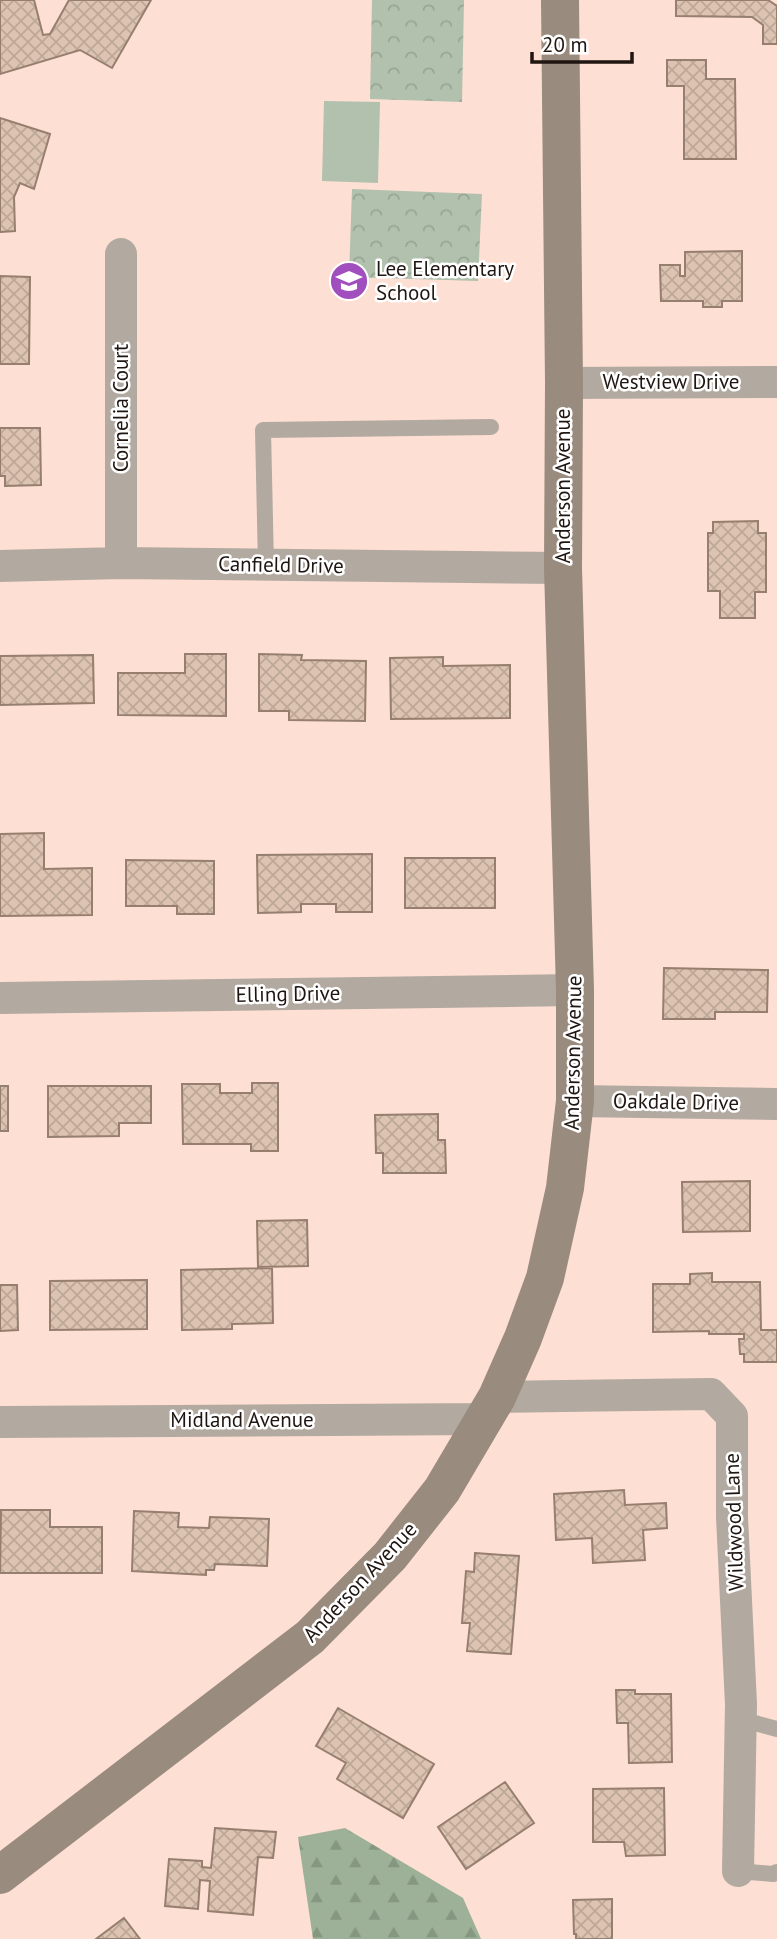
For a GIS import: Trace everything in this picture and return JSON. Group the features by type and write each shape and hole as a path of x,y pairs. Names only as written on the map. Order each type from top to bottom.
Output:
{"main road":[{"name":"Anderson Avenue","path":"4,1864 318,1629 390,1556 442,1490 490,1408 523,1338 545,1278 565,1188 575,1101 575,990 563,568 560,0"}],"street":[{"name":"Cornelia Court","path":"121,254 121,563"},
{"name":"Westview Drive","path":"564,383 777,382"},
{"name":"Canfield Drive","path":"0,566 121,563 563,568"},
{"name":"Elling Drive","path":"0,998 575,990"},
{"name":"Oakdale Drive","path":"575,1101 777,1104"},
{"name":"Wildwood Lane","path":"490,1408 711,1394 732,1416 732,1517 740,1719 738,1871"},
{"name":"Midland Avenue","path":"0,1422 490,1408"}],"lane":[{"path":"266,565 263,430 491,427"},
{"path":"740,1719 777,1729"},
{"path":"738,1871 773,1874 777,1872"}],"green space":[{"path":"372,0 464,0 462,102 370,99"},
{"path":"324,101 380,102 378,183 322,181"},
{"path":"352,189 482,194 478,281 349,277"},
{"path":"345,1828 463,1898 481,1939 313,1939 298,1837"}],"building":[{"path":"0,0 34,0 43,35 50,34 69,0 151,0 112,68 80,50 0,74"},
{"path":"676,0 768,0 777,6 777,44 763,44 763,25 752,17 676,16"},
{"path":"667,60 706,60 706,79 735,79 736,159 684,159 684,86 667,86"},
{"path":"0,118 50,134 34,189 20,183 14,197 15,231 0,232"},
{"path":"742,251 742,301 722,301 722,307 703,307 703,301 661,301 660,265 680,265 680,276 685,276 685,252"},
{"path":"0,276 30,277 29,364 0,364"},
{"path":"0,428 40,428 41,485 5,486 5,476 0,476"},
{"path":"758,521 758,533 766,533 766,592 755,592 755,618 720,618 720,591 708,591 708,533 713,533 713,522"},
{"path":"185,654 226,654 226,716 118,715 118,673 185,673"},
{"path":"259,654 302,655 301,660 366,661 365,721 289,720 289,711 259,711"},
{"path":"93,655 94,703 0,705 0,656"},
{"path":"443,657 443,666 510,665 510,718 391,719 390,658"},
{"path":"44,833 44,869 92,868 92,915 0,916 0,834"},
{"path":"372,854 372,912 336,912 336,904 301,904 301,912 258,913 257,855"},
{"path":"405,858 495,858 495,908 405,908"},
{"path":"126,860 214,861 214,914 177,914 177,906 126,906"},
{"path":"664,968 768,970 767,1012 715,1012 715,1019 663,1019"},
{"path":"252,1083 278,1083 278,1151 251,1151 251,1144 183,1144 182,1084 220,1084 220,1093 252,1093"},
{"path":"0,1086 8,1086 8,1131 0,1131"},
{"path":"48,1086 151,1086 151,1123 119,1123 119,1136 48,1137"},
{"path":"438,1114 438,1140 445,1140 446,1173 383,1173 383,1153 376,1153 375,1115"},
{"path":"750,1181 750,1231 683,1232 682,1182"},
{"path":"307,1220 308,1266 258,1267 257,1221"},
{"path":"272,1268 273,1323 232,1324 232,1329 182,1330 181,1270"},
{"path":"712,1273 712,1282 760,1282 761,1330 777,1330 777,1362 744,1362 744,1354 740,1354 739,1339 744,1339 744,1334 709,1334 709,1331 653,1332 653,1284 690,1284 690,1274"},
{"path":"147,1280 147,1329 50,1330 50,1281"},
{"path":"0,1285 17,1285 18,1330 0,1331"},
{"path":"624,1490 625,1505 666,1503 667,1528 643,1530 645,1560 593,1563 592,1538 556,1540 554,1494"},
{"path":"1,1510 50,1510 50,1527 102,1527 102,1573 0,1573"},
{"path":"134,1511 179,1513 178,1527 209,1528 210,1517 269,1519 267,1566 215,1564 214,1570 206,1570 206,1575 132,1571"},
{"path":"475,1553 519,1556 511,1654 467,1651 470,1623 462,1623 466,1571 474,1572"},
{"path":"616,1690 635,1690 635,1694 671,1694 672,1762 629,1763 628,1723 617,1723"},
{"path":"338,1708 434,1764 403,1818 337,1779 346,1763 316,1746"},
{"path":"505,1782 534,1823 466,1869 438,1827"},
{"path":"664,1788 665,1855 626,1856 624,1842 593,1842 593,1789"},
{"path":"215,1828 276,1832 273,1858 258,1857 253,1915 208,1911 210,1881 200,1880 198,1909 165,1906 169,1859 202,1861 202,1867 211,1868"},
{"path":"612,1899 612,1939 576,1939 573,1900"},
{"path":"124,1918 140,1939 96,1939"}],"place":[{"name":"Lee Elementary School","path":"349,281"}]}
